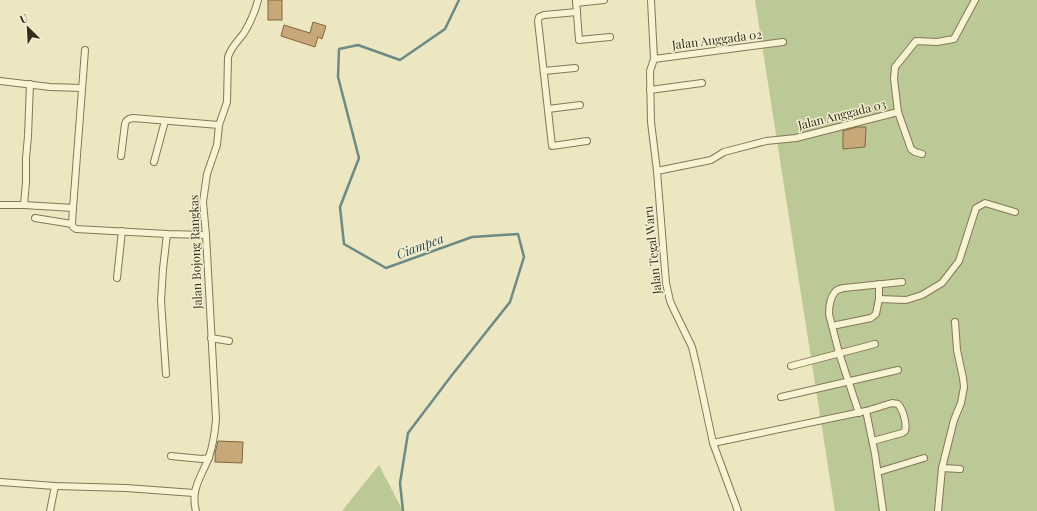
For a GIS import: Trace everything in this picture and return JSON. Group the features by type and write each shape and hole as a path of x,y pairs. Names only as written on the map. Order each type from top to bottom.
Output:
{"street":[{"name":"Jalan Bojong Rangkas","path":"196,511 194,493 209,458 216,419 203,202 207,174 217,145 218,125 227,102 228,57 230,50 244,32 252,18 258,0"},
{"path":"604,0 576,1 579,40 610,37"},
{"name":"Jalan Tegal Waru","path":"651,0 654,59 650,71 651,122 657,171 666,283 670,300 694,355 713,443 738,511"},
{"name":"Jalan Anggada 03","path":"657,171 711,160 724,152 766,141 796,138 898,112 894,79 895,67 916,41 937,42 954,39 975,0"},
{"path":"577,12 539,17 538,21 552,146 587,141"},
{"name":"Jalan Anggada 02","path":"654,59 783,42"},
{"path":"85,50 73,208 73,227 76,229 206,235"},
{"path":"544,71 575,68"},
{"path":"0,81 50,87 82,88"},
{"path":"650,90 702,83"},
{"path":"24,205 30,84"},
{"path":"548,109 580,105"},
{"path":"898,112 911,149 922,154"},
{"path":"121,156 125,124 129,119 133,118 218,125"},
{"path":"154,162 165,121"},
{"path":"879,299 906,300 922,295 942,283 959,261 976,208 980,205 985,203 1015,212"},
{"path":"0,205 73,208"},
{"path":"35,218 72,224"},
{"path":"117,278 122,231"},
{"path":"166,374 161,301 167,234"},
{"path":"858,413 839,353 829,314 829,308 834,292 844,288 902,282"},
{"path":"832,326 871,318 876,314 879,299 879,284"},
{"path":"938,511 942,468 954,420 961,403 964,387 957,350 955,322"},
{"path":"211,338 229,341"},
{"path":"791,366 875,344"},
{"path":"780,397 898,370"},
{"path":"713,443 858,413 892,403 898,404 901,408 906,426 905,431 873,442"},
{"path":"866,411 873,442 883,511"},
{"path":"171,456 202,459 209,458"},
{"path":"878,472 924,458"},
{"path":"942,468 960,469"},
{"path":"0,482 194,493"},
{"path":"50,511 55,486"}],"green space":[{"path":"755,0 1037,0 1037,511 835,511"},
{"path":"379,465 403,511 342,511"}],"building":[{"path":"268,0 282,0 282,20 268,20"},
{"path":"313,22 326,26 322,39 318,37 315,47 281,36 284,25 310,33"},
{"path":"857,127 866,127 865,147 843,149 843,131"},
{"path":"218,441 243,442 242,463 215,462 215,453"}],"waterway":[{"name":"Ciampea","path":"403,511 400,483 408,433 510,302 524,257 518,234 472,237 386,268 344,244 340,207 359,158 338,77 339,49 358,45 400,60 445,29 459,0"}]}
